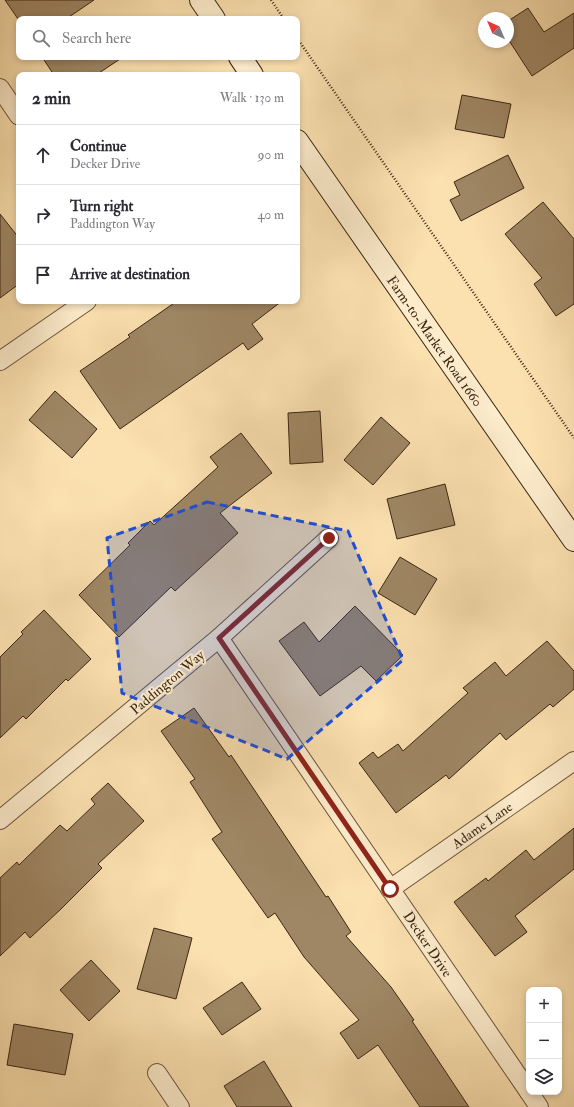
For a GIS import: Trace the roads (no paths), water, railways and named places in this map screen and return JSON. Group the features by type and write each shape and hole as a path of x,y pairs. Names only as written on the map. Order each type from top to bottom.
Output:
{"main road":[{"path":"201,0 212,16"},
{"path":"242,60 250,72"},
{"name":"Farm-to-Market Road 1660","path":"300,149 574,540"}],"street":[{"path":"0,88 16,112"},
{"path":"0,361 83,304"},
{"name":"Paddington Way","path":"0,820 219,638 329,538"},
{"name":"Decker Drive","path":"219,638 526,1088"},
{"name":"Adame Lane","path":"390,889 574,761"},
{"path":"157,1073 180,1107"},
{"name":"Decker Drive","path":"531,1095 539,1107"}]}
